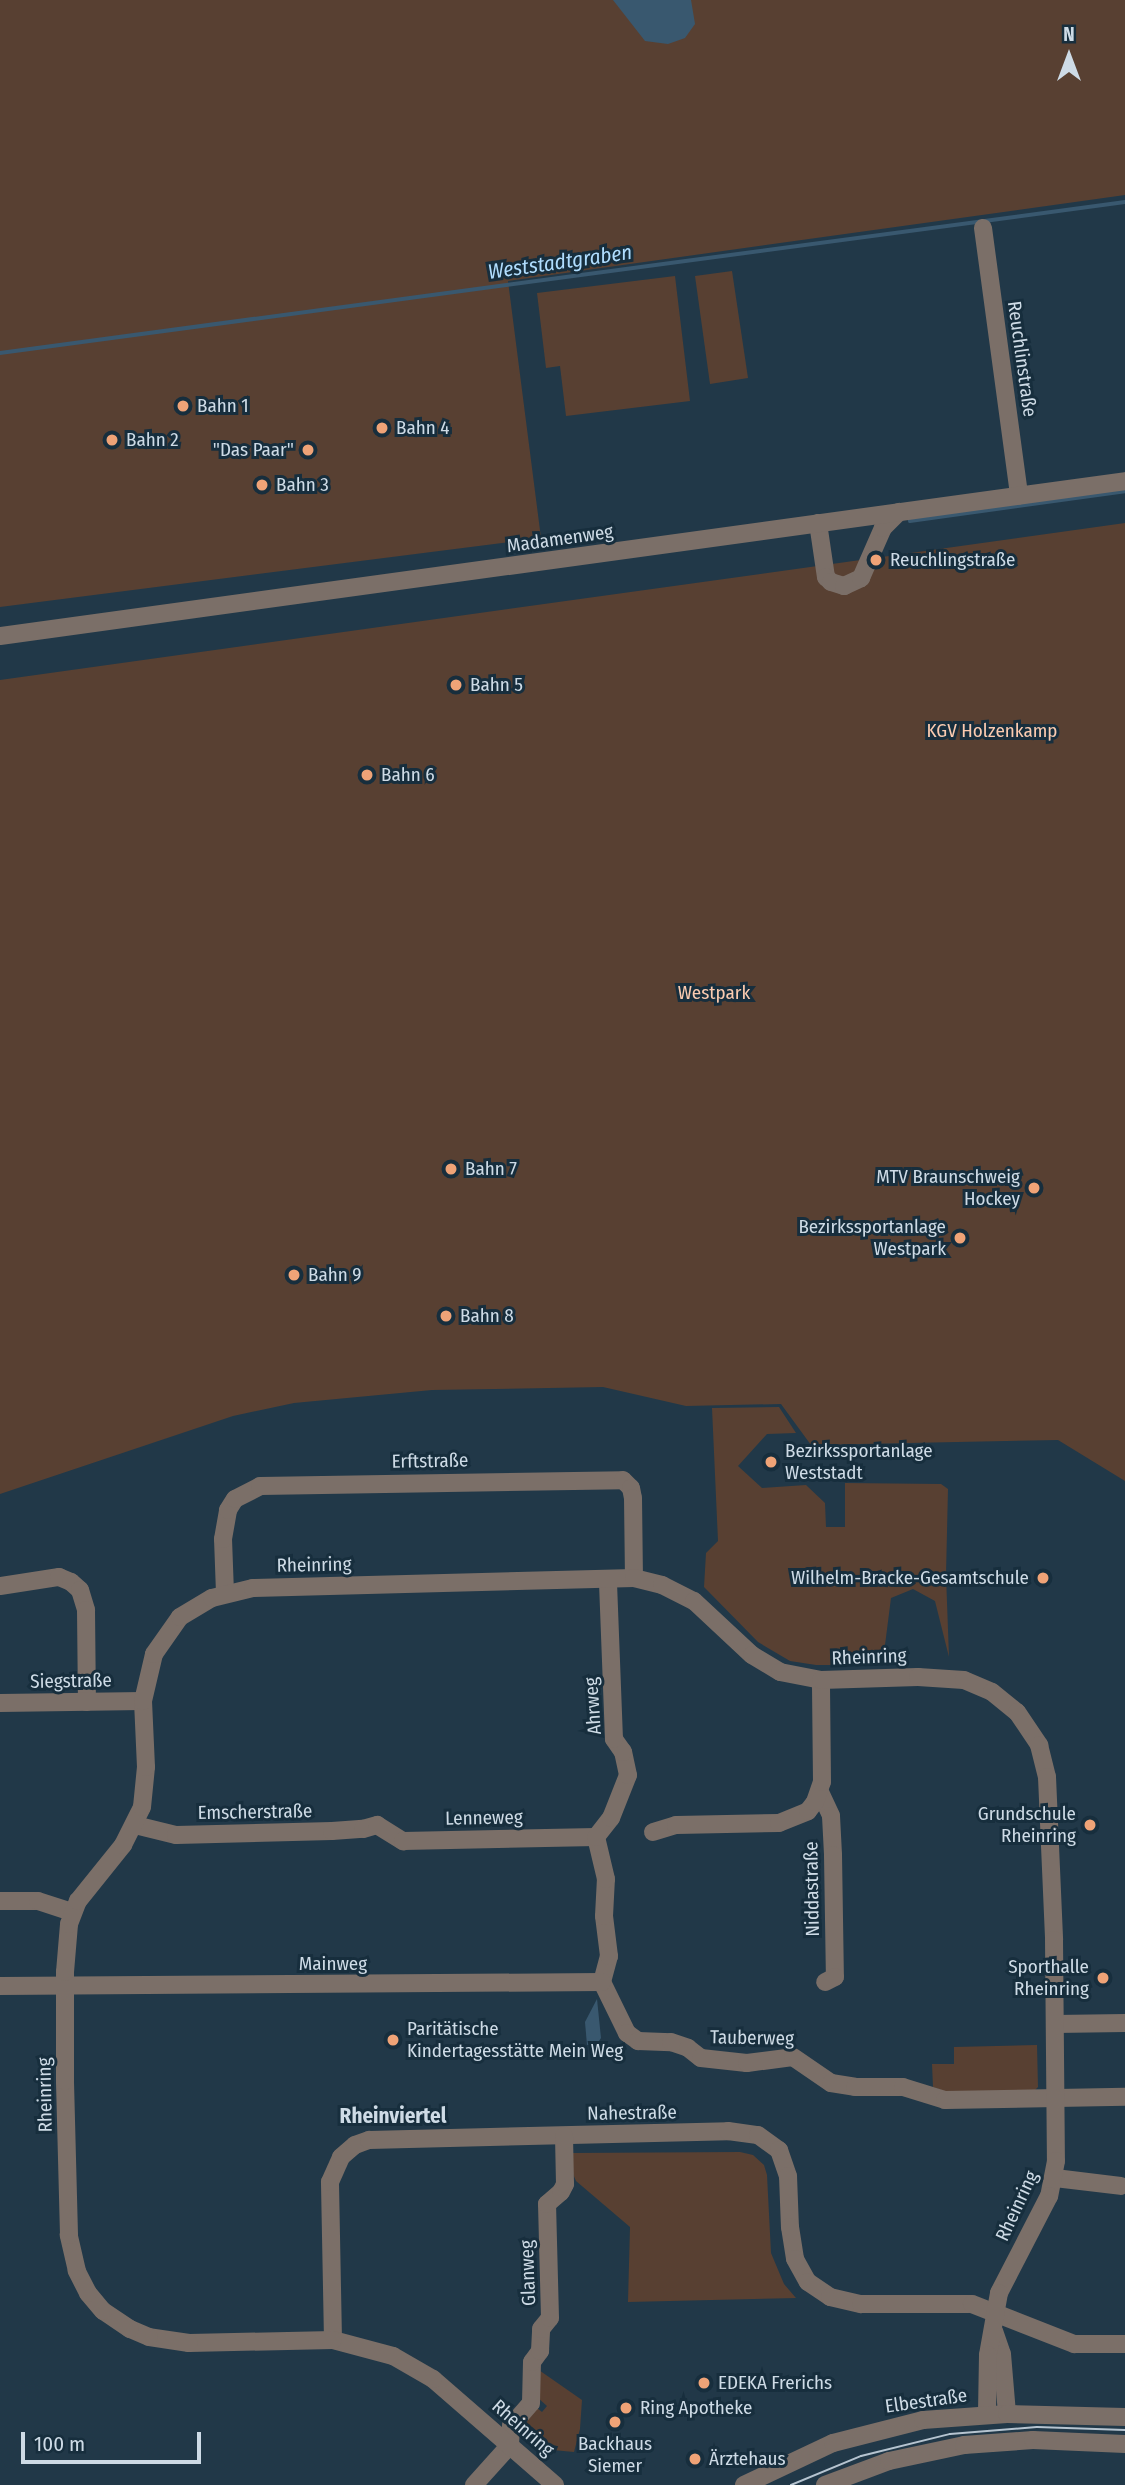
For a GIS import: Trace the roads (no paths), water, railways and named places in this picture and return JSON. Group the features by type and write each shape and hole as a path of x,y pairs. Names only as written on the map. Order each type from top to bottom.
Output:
{"street":[{"name":"Reuchlinstraße","path":"984,228 1019,496"},
{"name":"Madamenweg","path":"0,636 1125,481"},
{"path":"818,523 826,577 831,583 844,586 861,579 883,528 899,512"},
{"name":"Erftstraße","path":"225,1593 223,1539 229,1510 235,1499 260,1486 623,1480 631,1488 633,1498 634,1578"},
{"path":"0,1586 59,1577 80,1590 86,1610 87,1702"},
{"name":"Rheinring","path":"555,2485 416,2368 372,2349 333,2340 172,2342 130,2329 112,2319 94,2302 77,2272 69,2235 65,1987 67,1938 72,1912 135,1825 142,1807 145,1788 144,1701 150,1665 165,1635 190,1610 225,1593 266,1587 634,1578 662,1585 694,1601 764,1664 796,1677 821,1680 918,1677 964,1681 1001,1698 1028,1725 1038,1745 1047,1777 1055,2024 1055,2178 1042,2210 1006,2276 995,2311 994,2331 988,2355 987,2414"},
{"name":"Ahrweg","path":"596,1837 611,1818 628,1774 623,1752 614,1739 608,1580"},
{"name":"Niddastraße","path":"653,1832 676,1825 779,1823 808,1811 820,1792 823,1771 821,1680"},
{"name":"Siegstraße","path":"0,1703 144,1701"},
{"name":"Niddastraße","path":"820,1792 831,1816 835,1977 825,1982"},
{"name":"Emscherstraße","path":"135,1825 176,1835 332,1831 363,1829 377,1825"},
{"name":"Lenneweg","path":"377,1825 403,1841 596,1837"},
{"path":"596,1837 606,1879 604,1924 609,1956 602,1982"},
{"path":"0,1901 38,1901 72,1912"},
{"name":"Mainweg","path":"0,1986 602,1982"},
{"name":"Tauberweg","path":"602,1982 627,2033 638,2041 671,2042 688,2048 701,2058 747,2063 793,2057 831,2083 855,2087 903,2087 945,2099 1125,2097"},
{"path":"1055,2024 1125,2023"},
{"name":"Nahestraße","path":"333,2340 330,2182 336,2165 349,2148 369,2140 728,2132 758,2135 773,2144 783,2157 788,2176 790,2227 795,2259 808,2281 818,2290 837,2299 861,2304 953,2303 995,2311 1074,2344 1125,2344"},
{"name":"Glanweg","path":"510,2445 511,2426 531,2403 532,2362 540,2351 541,2329 550,2318 547,2204 561,2192 565,2184 564,2136"},
{"path":"1055,2178 1121,2186"},
{"name":"Rheinring","path":"994,2331 1002,2354 1007,2414"},
{"name":"Elbestraße","path":"744,2485 853,2436 923,2420 987,2414 1125,2417"},
{"path":"825,2485 890,2460 964,2445 1033,2440 1125,2444"},
{"path":"474,2485 510,2445"}],"water":[{"path":"613,0 691,0 695,24 685,38 668,44 645,41"},
{"path":"597,1999 601,2038 597,2044 587,2045 585,2022"}],"waterway":[{"name":"Weststadtgraben","path":"0,353 1125,202"},
{"path":"910,521 1125,491"}],"tram line":[{"path":"791,2485 861,2456 950,2434 1037,2427 1125,2430"}],"place":[{"name":"Bahn 1","path":"183,406"},
{"name":"Bahn 4","path":"382,428"},
{"name":"Bahn 2","path":"112,440"},
{"name":"\"Das Paar\"","path":"308,450"},
{"name":"Bahn 3","path":"262,485"},
{"name":"Reuchlingstraße","path":"876,560"},
{"name":"Bahn 5","path":"456,685"},
{"name":"Bahn 6","path":"367,775"},
{"name":"Bahn 7","path":"451,1169"},
{"name":"MTV Braunschweig Hockey","path":"1034,1188"},
{"name":"Bezirkssportanlage Westpark","path":"960,1238"},
{"name":"Bahn 9","path":"294,1275"},
{"name":"Bahn 8","path":"446,1316"},
{"name":"Bezirkssportanlage Weststadt","path":"771,1462"},
{"name":"Wilhelm-Bracke-Gesamtschule","path":"1043,1578"},
{"name":"Grundschule Rheinring","path":"1090,1825"},
{"name":"Sporthalle Rheinring","path":"1103,1978"},
{"name":"Paritätische Kindertagesstätte Mein Weg","path":"393,2040"},
{"name":"EDEKA Frerichs","path":"704,2383"},
{"name":"Ring Apotheke","path":"626,2408"},
{"name":"Backhaus Siemer","path":"615,2422"},
{"name":"Ärztehaus","path":"695,2459"}],"district":[{"name":"Rheinviertel","path":"393,2116"}],"park label":[{"name":"KGV Holzenkamp","path":"992,731"},
{"name":"Westpark","path":"714,993"}]}
